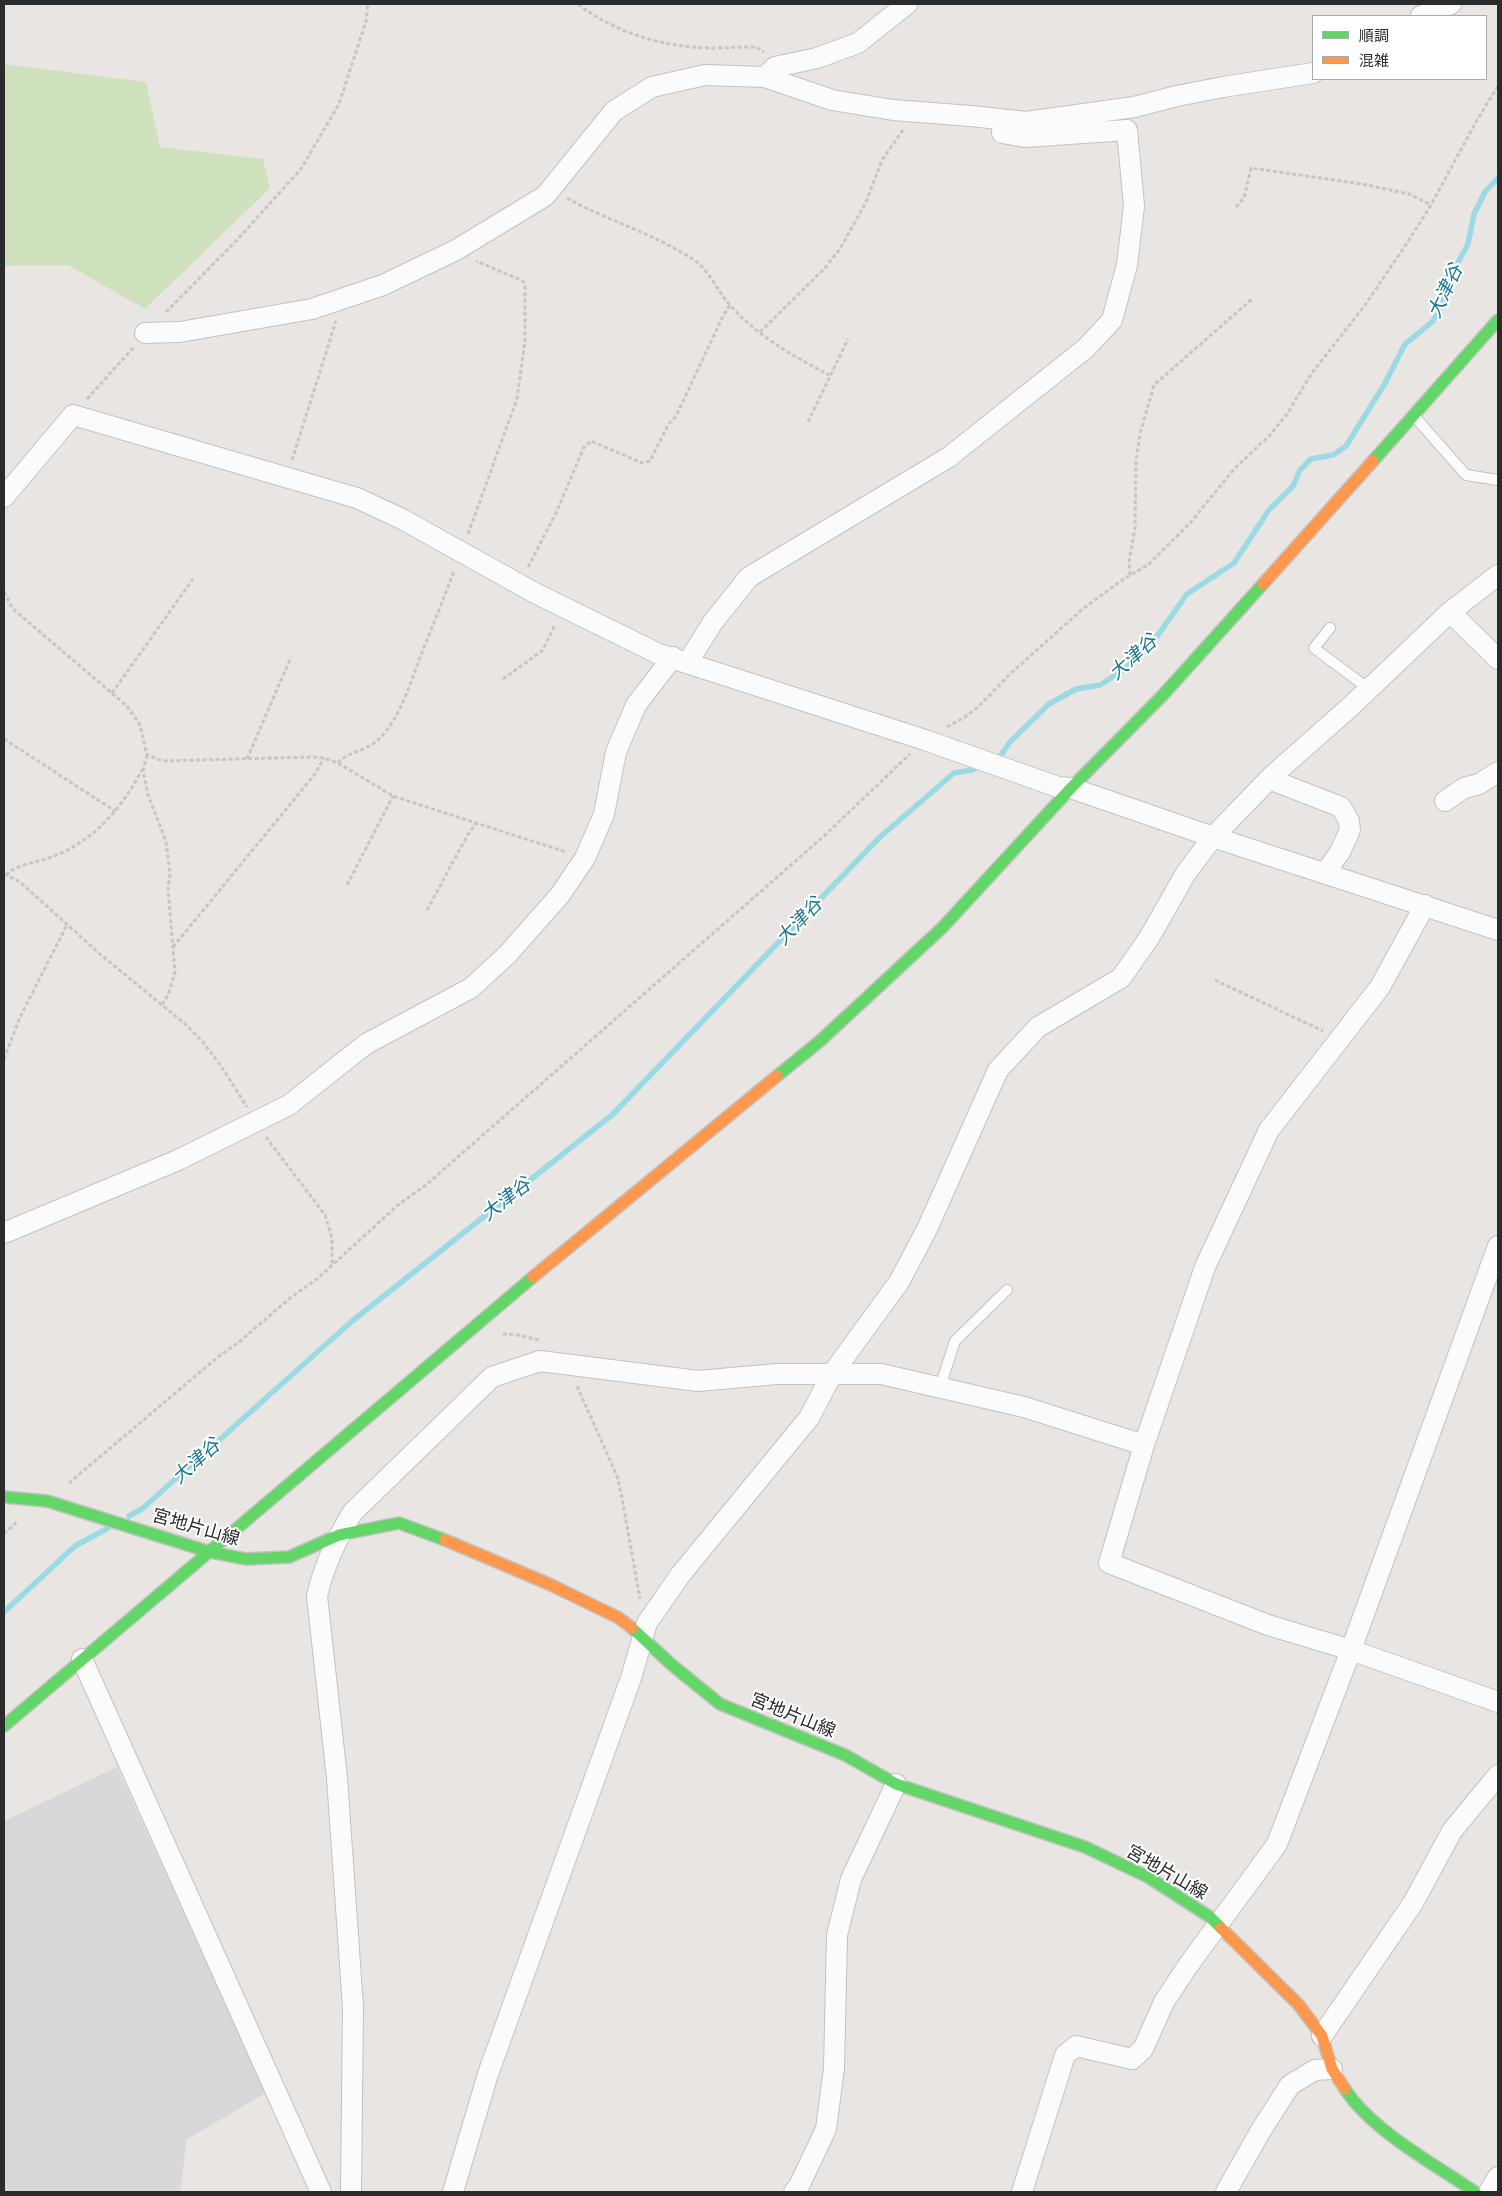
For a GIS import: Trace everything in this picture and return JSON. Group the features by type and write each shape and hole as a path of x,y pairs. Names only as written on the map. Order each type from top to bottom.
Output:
{"street":[{"path":"768,74 775,67 836,52 858,43 907,4"},
{"path":"1424,15 1451,4"},
{"path":"145,333 180,332 312,309 383,285 456,250 545,196 614,111 652,87 705,75 768,74 832,100 894,110 1026,122 1134,107 1204,90 1312,73"},
{"path":"4,1233 178,1160 289,1105 366,1044 471,988 507,954 553,903 585,858 604,814 616,752 636,705 680,660 749,577 949,456 1086,348 1112,320 1127,265 1134,206 1127,130 1025,138 1002,133 1003,120"},
{"path":"4,1726 568,1248 820,1041 942,928 1064,787 1168,689 1498,320"},
{"path":"4,496 73,415 357,498 402,519 518,583 659,654 1498,930"},
{"path":"453,2192 488,2074 628,1687 645,1630 681,1574 809,1418 832,1374 898,1282 927,1229 998,1070 1038,1027 1121,978 1149,938 1186,873 1213,837 1269,779 1450,612 1498,575"},
{"path":"1450,612 1498,659"},
{"path":"1445,801 1464,788 1479,784 1498,772"},
{"path":"1269,779 1341,807 1349,821 1350,830 1340,852 1325,873"},
{"path":"1425,905 1380,987 1269,1130 1205,1267 1144,1445 1108,1563 1268,1625 1351,1650 1498,1702"},
{"path":"1022,2192 1065,2055 1076,2046 1132,2059 1143,2049 1164,2002 1217,1924 1277,1844 1351,1650 1498,1246"},
{"path":"351,2192 353,2007 337,1778 317,1596 322,1571 339,1535 353,1512 492,1376 540,1361 698,1381 777,1374 881,1374 1024,1407 1144,1445"},
{"name":"宮地片山線","path":"4,1497 46,1501 178,1540 210,1552 246,1559 289,1557 339,1535 398,1523 549,1584 645,1630 672,1665 720,1704 845,1755 896,1784 1085,1847 1148,1877 1217,1924 1299,2005 1322,2036 1332,2070 1354,2103 1389,2133 1474,2192"},
{"path":"82,1658 321,2192"},
{"path":"1322,2036 1414,1903 1452,1831 1498,1775"},
{"path":"794,2192 799,2186 826,2129 834,2068 837,1935 851,1879 896,1784"},
{"path":"1226,2192 1260,2132 1290,2085 1315,2070 1332,2070"},
{"path":"1489,2192 1498,2177"}],"lane":[{"path":"1414,416 1466,474 1498,480"},
{"path":"1330,628 1314,648 1368,689"},
{"path":"940,1388 955,1341 1007,1290"}],"path":[{"path":"73,415 145,333 236,241 301,169 339,104 366,22 368,4"},
{"path":"578,4 614,27 642,37 692,47 756,48 763,51 769,59 768,74"},
{"path":"4,1534 30,1512 56,1496 81,1470 219,1356 238,1343 267,1315 317,1279 398,1205 426,1185 547,1076 824,836 925,740 936,731 965,717 1084,608 1130,575 1148,565 1190,523 1235,468 1269,436 1287,414 1312,373 1365,305 1431,205 1477,120 1498,86"},
{"path":"760,332 824,269 840,249 866,202 882,160 904,128"},
{"path":"1236,207 1244,198 1251,168 1362,184 1409,194 1431,205"},
{"path":"551,189 584,207 671,246 696,261 730,305 773,344 829,375"},
{"path":"338,764 343,758 368,748 379,740 392,724 404,701 462,552 517,399 525,340 525,288 522,281 456,250"},
{"path":"1130,575 1128,560 1135,529 1138,443 1154,385 1252,299"},
{"path":"285,477 336,321 336,301"},
{"path":"518,583 556,514 584,447 591,441 642,464 650,461 668,425 676,416 730,305"},
{"path":"808,422 848,339"},
{"path":"112,693 193,579"},
{"path":"4,592 13,609 127,706 140,725 147,755 135,784 115,811 106,822 77,847 5,874"},
{"path":"503,679 542,651 563,606"},
{"path":"247,759 291,657"},
{"path":"4,739 115,811"},
{"path":"147,755 163,761 324,758 393,796 585,858"},
{"path":"172,947 315,774 324,758"},
{"path":"142,770 148,795 162,828 169,856 172,947 175,972 168,994 162,1005"},
{"path":"347,885 393,796"},
{"path":"427,910 476,823"},
{"path":"5,874 20,882 203,1042 221,1066 255,1121 325,1215 332,1238 332,1265"},
{"path":"4,1059 20,1017 67,925"},
{"path":"1215,980 1340,1038"},
{"path":"500,1334 518,1335 539,1340 557,1353 572,1374 617,1476 645,1630"}],"shaded area":[{"path":"117,1767 266,2093 187,2139 180,2192 4,2192 4,1821"}],"green space":[{"path":"4,64 146,82 160,147 263,159 270,188 145,309 68,265 4,266"}],"waterway":[{"name":"大津谷","path":"994,759 1001,755 1010,742 1049,704 1076,689 1100,685 1125,669 1158,635 1187,594 1234,563 1269,510 1293,486 1300,470 1311,459 1333,455 1346,446 1384,385 1405,344 1433,321 1443,303 1448,281 1468,244 1474,214 1485,192 1498,178"},
{"name":"大津谷","path":"129,1516 142,1509 351,1322 612,1115 880,837 954,773 972,770 981,765"},
{"name":"大津谷","path":"4,1612 75,1546 108,1528"}],"traffic: fast":[{"path":"1373,461 1498,320"},
{"path":"777,1076 820,1041 942,928 1071,788 1162,696 1263,584"},
{"path":"4,1726 533,1277"},
{"path":"4,1497 47,1501 210,1552 246,1559 289,1557 339,1535 399,1523 445,1540"},
{"path":"632,1628 672,1665 720,1704 845,1755 896,1784 1085,1847 1148,1877 1210,1917 1221,1928"},
{"path":"1345,2089 1356,2104 1387,2132 1475,2192"}],"traffic: slow":[{"path":"1263,584 1373,461"},
{"path":"533,1277 777,1076"},
{"path":"445,1540 549,1584 619,1618 632,1628"},
{"path":"1221,1928 1299,2005 1322,2036 1332,2069 1345,2089"}]}
